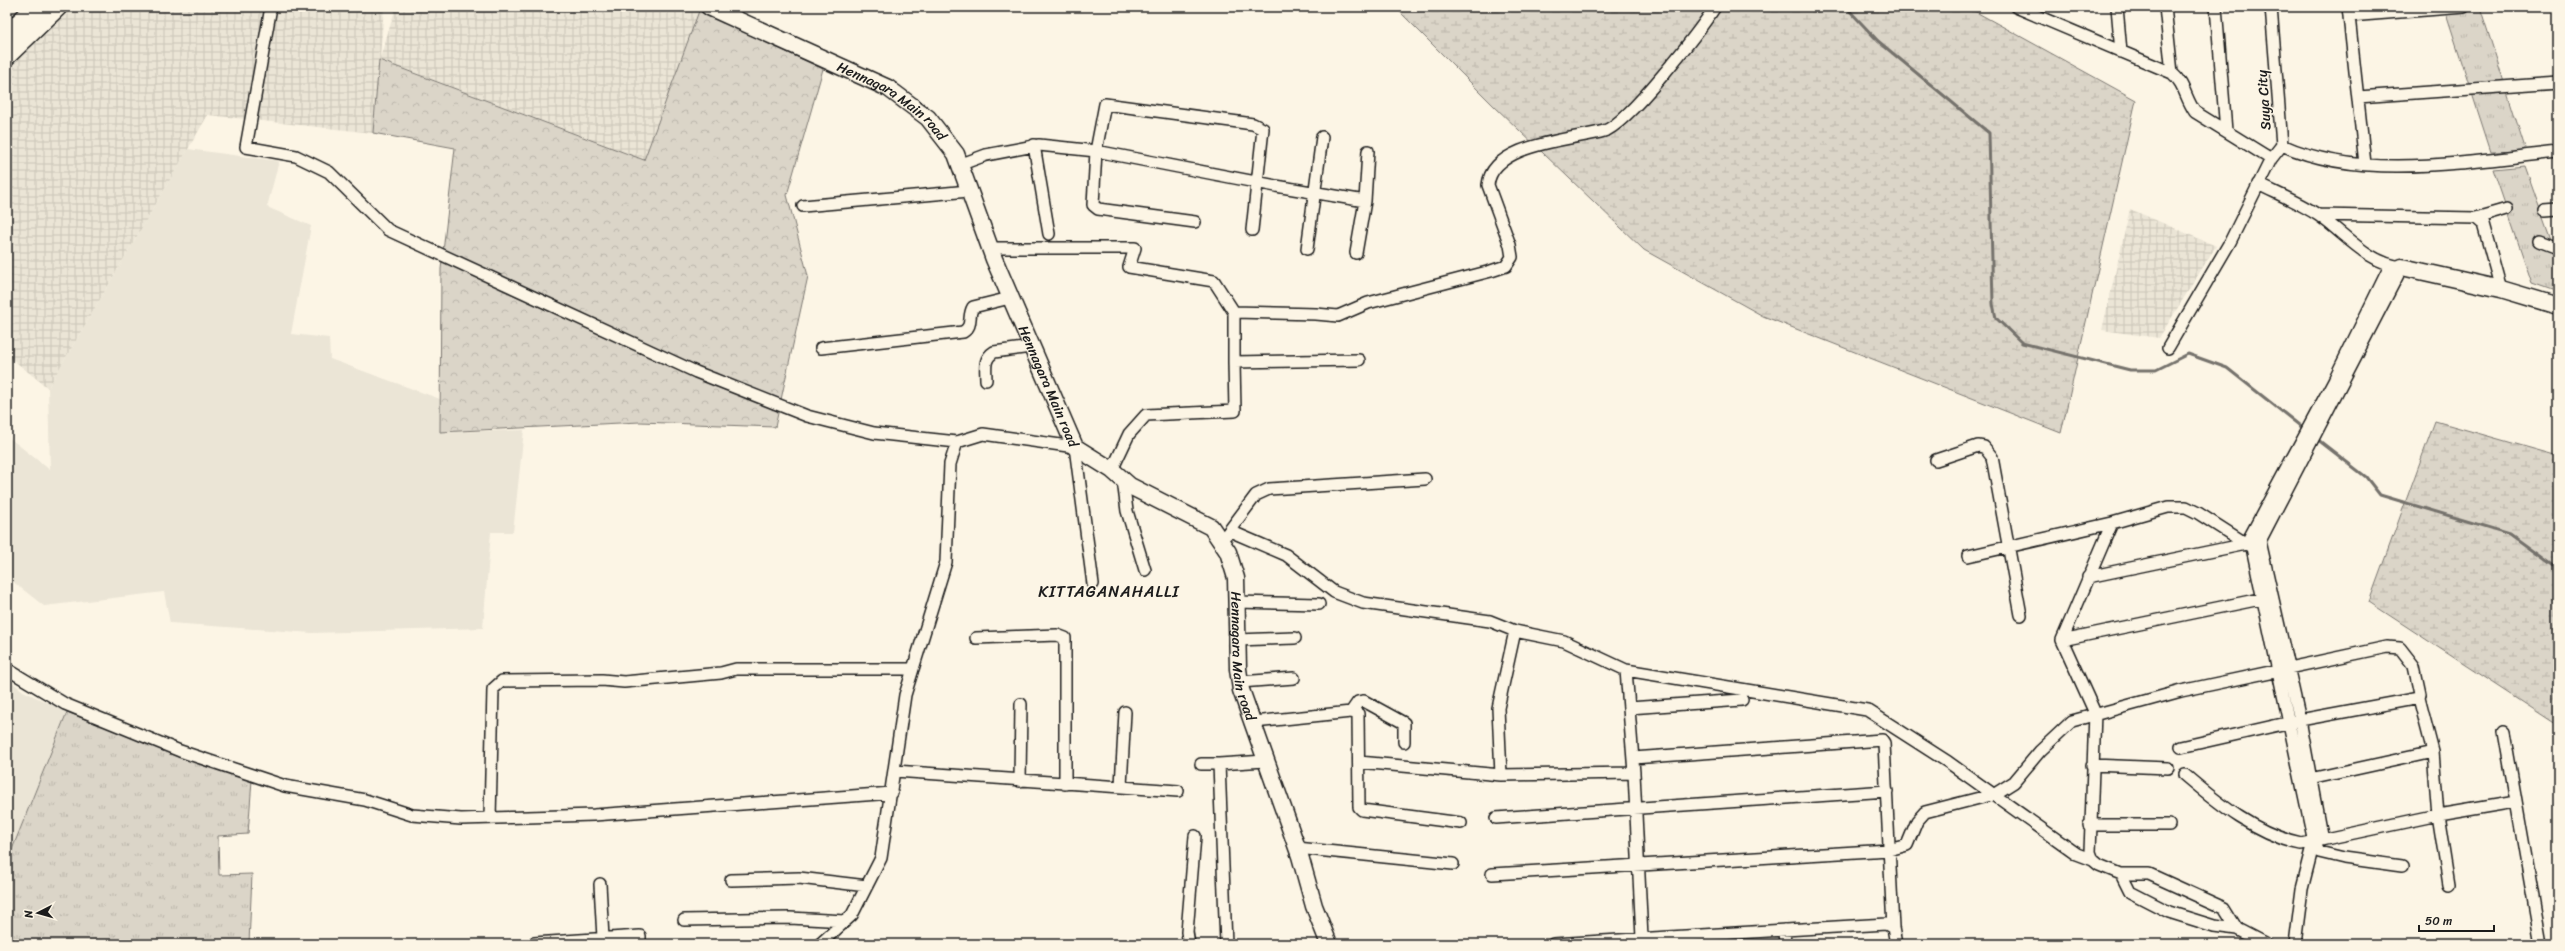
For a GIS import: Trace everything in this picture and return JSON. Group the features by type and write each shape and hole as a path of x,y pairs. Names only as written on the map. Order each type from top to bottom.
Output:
{"highway":[{"path":"7,36 37,7"}],"street":[{"path":"7,57 60,7"},
{"path":"271,7 246,147 296,156 322,168 388,230 696,372 807,416 874,433 957,442 983,434 1076,447 1093,584"},
{"name":"Hennagara Main road","path":"709,7 888,88 928,118 956,154 1010,298 1076,447 1118,475 1130,486 1226,536 1228,552 1236,578 1237,640 1240,682 1254,722 1265,761 1297,848 1314,906 1329,944"},
{"path":"1234,312 1338,316 1368,303 1472,278 1506,266 1512,257 1510,245 1488,185 1489,175 1498,164 1540,144 1606,131 1641,99 1700,30 1715,7"},
{"path":"2016,7 2172,73 2180,80 2186,90 2188,102 2195,112 2271,159"},
{"path":"2117,7 2121,52"},
{"path":"2165,7 2172,73"},
{"path":"2216,7 2226,131"},
{"name":"Suya City","path":"2168,348 2230,242 2271,159 2282,145 2271,7"},
{"path":"2365,164 2349,11 2464,7"},
{"path":"2358,97 2558,83"},
{"path":"1195,222 1098,209 1093,205 1096,151 1105,104 1253,124 1263,129 1252,230"},
{"path":"1307,249 1313,192 1322,137"},
{"path":"959,165 986,155 1034,145 1096,151 1365,201"},
{"path":"1034,145 1049,234"},
{"path":"2282,145 2300,153 2365,164 2417,166 2558,152"},
{"path":"1356,253 1365,201 1368,151"},
{"path":"2258,184 2318,215 2352,244 2396,266 2501,289 2558,306"},
{"path":"803,206 969,191"},
{"path":"2318,215 2476,218 2507,209"},
{"path":"2545,210 2558,209"},
{"path":"2476,218 2482,224 2501,289"},
{"path":"2539,241 2558,248"},
{"path":"990,248 1135,248 1130,266 1214,281 1234,312 1235,411 1146,415 1129,434 1118,475 1145,570"},
{"path":"2295,944 2302,890 2318,841 2284,668 2268,598 2252,543 2311,435 2396,266"},
{"path":"822,348 963,332 969,329 971,324 970,312 973,307 1010,298"},
{"path":"986,380 986,362 989,355 994,352 1031,347"},
{"path":"1234,362 1359,360"},
{"path":"820,944 852,915 881,858 892,793 905,695 946,562 950,464 957,442"},
{"path":"1936,460 1978,446 1989,452 1992,457 2021,615"},
{"path":"1425,479 1269,489 1256,495 1226,536 1286,555 1334,592 1363,603 1490,621 1515,631 1564,641 1626,670 1868,710 1996,794 2077,854 2093,860 2120,874 2149,874 2224,908 2237,929"},
{"path":"1968,556 2112,523 2168,507 2186,507 2252,543"},
{"path":"2093,860 2090,852 2089,824 2095,713 2062,640 2112,523"},
{"path":"2088,577 2252,543"},
{"path":"2062,640 2268,598"},
{"path":"1237,602 1319,604"},
{"path":"1501,775 1498,708 1515,631"},
{"path":"976,638 1057,635 1065,638 1065,784"},
{"path":"1237,640 1295,638"},
{"path":"1492,874 1888,850 1908,845 1917,821 1925,812 1996,794 2014,782 2040,751 2072,721 2095,713 2181,691 2387,647 2400,648 2414,666 2420,694 2419,698 2433,752 2438,815 2449,885"},
{"path":"7,669 65,704 180,751 284,786 365,800 412,815 461,819 594,815 892,793"},
{"path":"490,818 493,690 502,681 602,680 624,682 721,673 736,669 913,669"},
{"path":"1626,670 1634,773 1642,938"},
{"path":"1240,682 1294,678"},
{"path":"2181,746 2295,721 2419,698"},
{"path":"1629,708 1742,700"},
{"path":"1351,712 1358,702 1364,701 1404,723 1404,742"},
{"path":"1020,781 1021,704"},
{"path":"1121,786 1125,712"},
{"path":"1254,722 1351,712 1358,714 1359,762 1357,804 1362,810 1461,823"},
{"path":"2295,721 2310,779 2319,852 2338,857 2402,866"},
{"path":"2504,732 2541,944"},
{"path":"1633,758 1882,740 1884,743 1888,850 1893,928 1896,944"},
{"path":"2310,779 2433,752"},
{"path":"1201,764 1265,761"},
{"path":"1359,762 1501,775 1634,773"},
{"path":"1219,764 1226,944"},
{"path":"2092,765 2168,768"},
{"path":"894,771 1020,781 1178,790"},
{"path":"2185,775 2256,827 2280,839 2302,844 2438,815 2515,802"},
{"path":"1496,818 1886,791"},
{"path":"2089,824 2169,825"},
{"path":"1189,944 1187,932 1195,836"},
{"path":"1297,848 1454,864"},
{"path":"2120,874 2130,892 2169,912 2214,926 2237,929 2266,944"},
{"path":"731,880 799,878 867,886"},
{"path":"600,884 610,940"},
{"path":"684,920 790,918 845,921"},
{"path":"1553,944 1574,944 1642,938 1886,924 1893,928"},
{"path":"1784,930 1785,944"},
{"path":"534,943 610,940 640,936 640,944"}],"shaded area":[{"path":"67,7 384,7 380,58 396,7 690,7 699,11 644,160 380,60 373,133 208,115 48,388 7,355 7,67"},
{"path":"188,149 279,161 267,207 311,226 291,334 329,338 330,359 440,399 440,432 524,430 513,532 491,532 483,628 312,633 170,623 164,592 44,606 7,577 7,436 50,470 48,388"},
{"path":"2130,209 2216,246 2159,338 2102,330"},
{"path":"7,678 23,691 67,712 7,862"}],"green space":[{"path":"1395,7 1967,7 2136,100 2061,433 1763,316 1644,250 1494,106"},
{"path":"2444,7 2480,7 2526,151 2491,152"},
{"path":"699,11 823,69 787,195 808,276 775,427 640,422 440,432 441,269 455,148 373,133 379,60 644,160"},
{"path":"2525,166 2558,259 2558,292 2532,283 2493,169"},
{"path":"2435,421 2558,456 2558,726 2369,602"},
{"path":"67,712 180,756 252,780 248,834 218,836 219,875 252,874 249,944 7,944 7,862"}],"waterway":[{"path":"1846,7 1878,41 1989,133 1993,304 1996,318 2022,343 2130,370 2156,370 2188,354 2227,368 2304,429"},
{"path":"2317,439 2366,477 2380,495 2510,534 2558,569"}],"district":[{"name":"KITTAGANAHALLI","path":"1109,591"}]}
